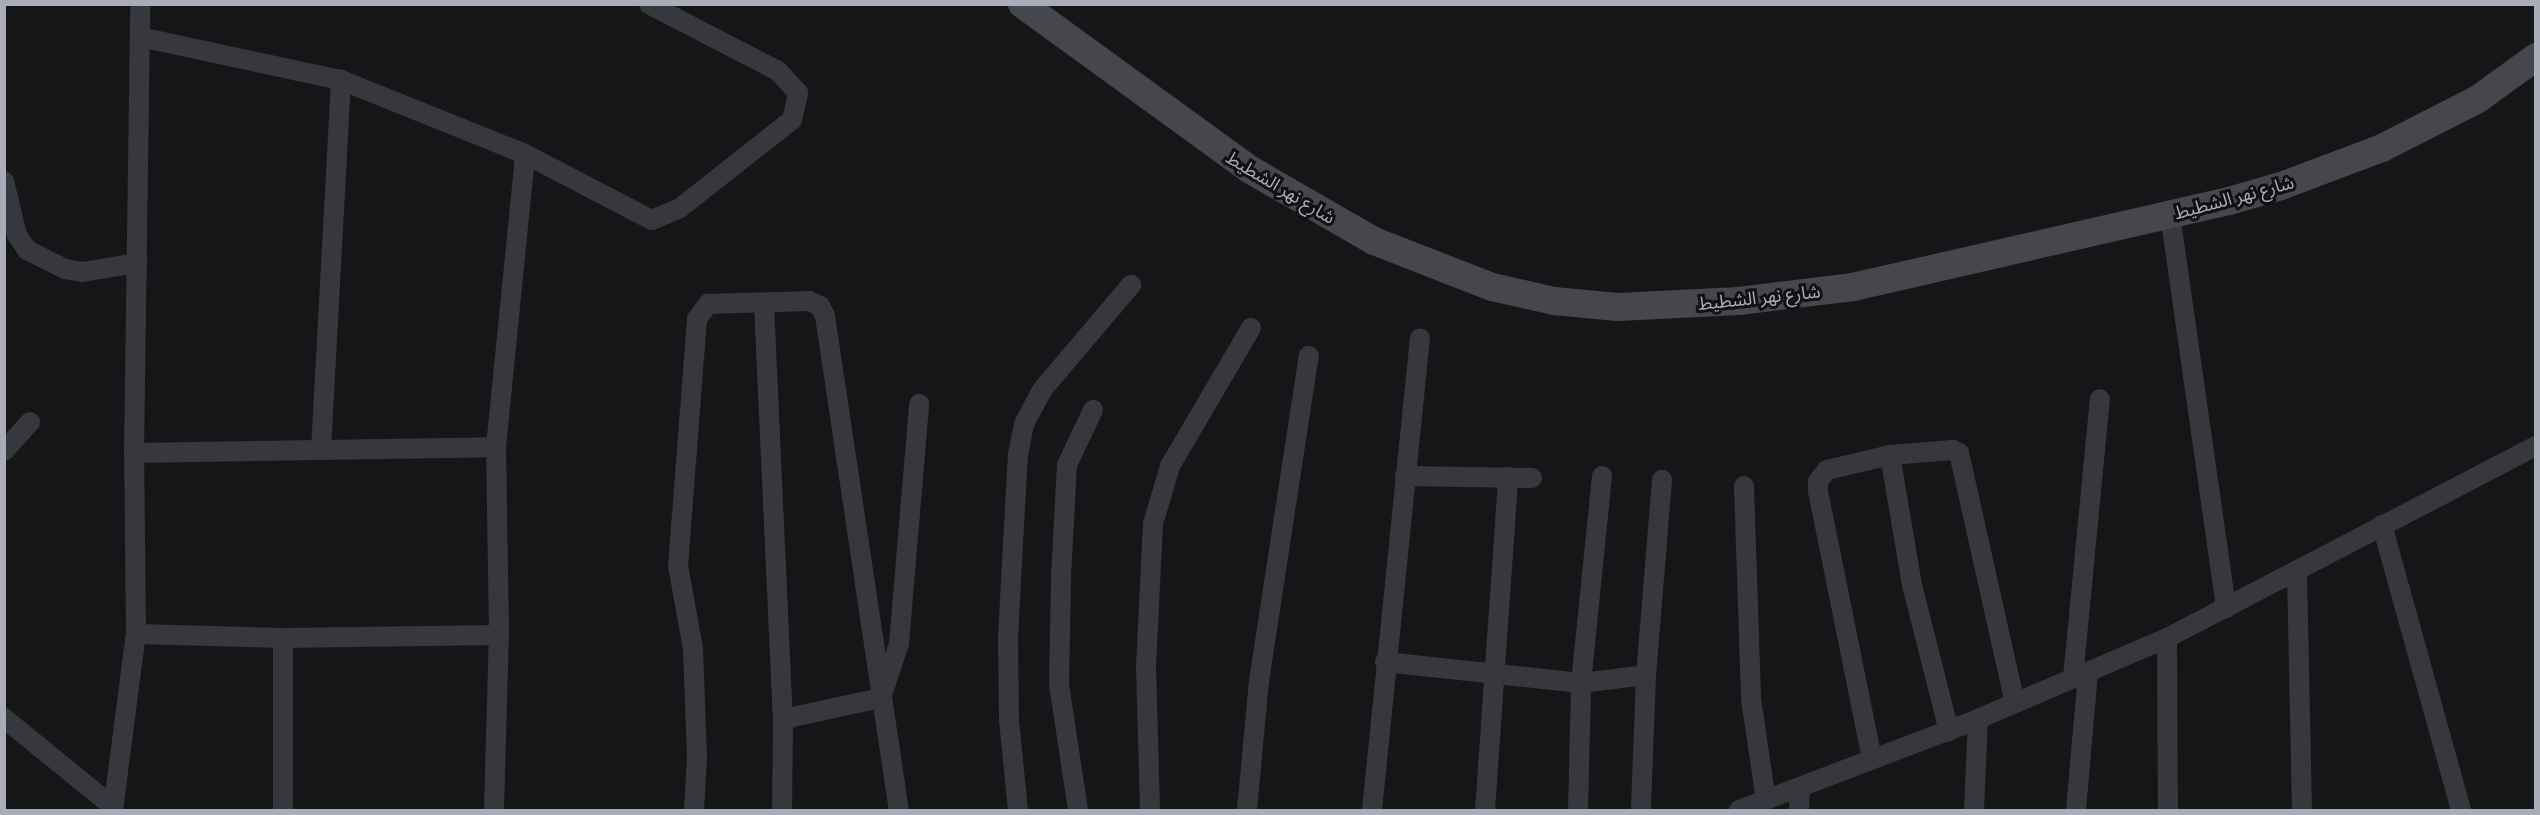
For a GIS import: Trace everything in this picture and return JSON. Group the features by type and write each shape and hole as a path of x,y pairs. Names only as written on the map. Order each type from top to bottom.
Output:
{"main road":[{"name":"شارع نهر الشطيط","path":"1022,4 1202,137 1297,198 1432,266 1492,287 1554,301 1649,307 1796,295 1910,276 2281,186 2382,148 2478,99 2535,57"}],"street":[{"path":"113,809 136,634 134,453 140,4"},
{"path":"140,38 341,80 525,154 652,220 680,208 792,120 798,93 778,71 649,4"},
{"path":"321,450 341,80"},
{"path":"494,810 499,634 496,447 525,154"},
{"path":"4,181 10,241 65,269 83,272 137,263"},
{"path":"2170,214 2226,608"},
{"path":"1018,810 1009,720 1008,637 1018,455 1024,424 1042,390 1131,285"},
{"path":"694,810 698,758 693,649 678,566 697,319 708,304 809,302 823,311 899,810"},
{"path":"764,304 783,719 782,810"},
{"path":"1150,810 1146,667 1153,524 1170,466 1251,328"},
{"path":"1372,810 1385,662 1420,338"},
{"path":"1247,810 1259,681 1309,356"},
{"path":"2076,810 2080,675 2100,399"},
{"path":"881,698 899,644 919,404"},
{"path":"1078,810 1059,685 1061,576 1067,465 1093,410"},
{"path":"4,451 30,422"},
{"path":"1739,810 1978,719 2167,638 2535,446"},
{"path":"134,453 496,447"},
{"path":"1872,759 1818,481 1827,470 1890,455 1953,450 1959,453 2015,703"},
{"path":"1890,455 1912,585 1949,730"},
{"path":"1405,476 1532,478"},
{"path":"1578,810 1581,682 1602,476"},
{"path":"1485,810 1508,477"},
{"path":"1641,810 1646,675 1662,480"},
{"path":"1744,486 1751,699 1766,800"},
{"path":"2382,525 2461,810"},
{"path":"2297,572 2301,810"},
{"path":"136,634 283,638 499,634"},
{"path":"283,638 283,810"},
{"path":"2167,638 2168,810"},
{"path":"1385,662 1495,676 1581,682 1646,675"},
{"path":"783,719 881,698"},
{"path":"4,718 113,809"},
{"path":"1974,810 1978,719"},
{"path":"1799,810 1800,787"}]}
